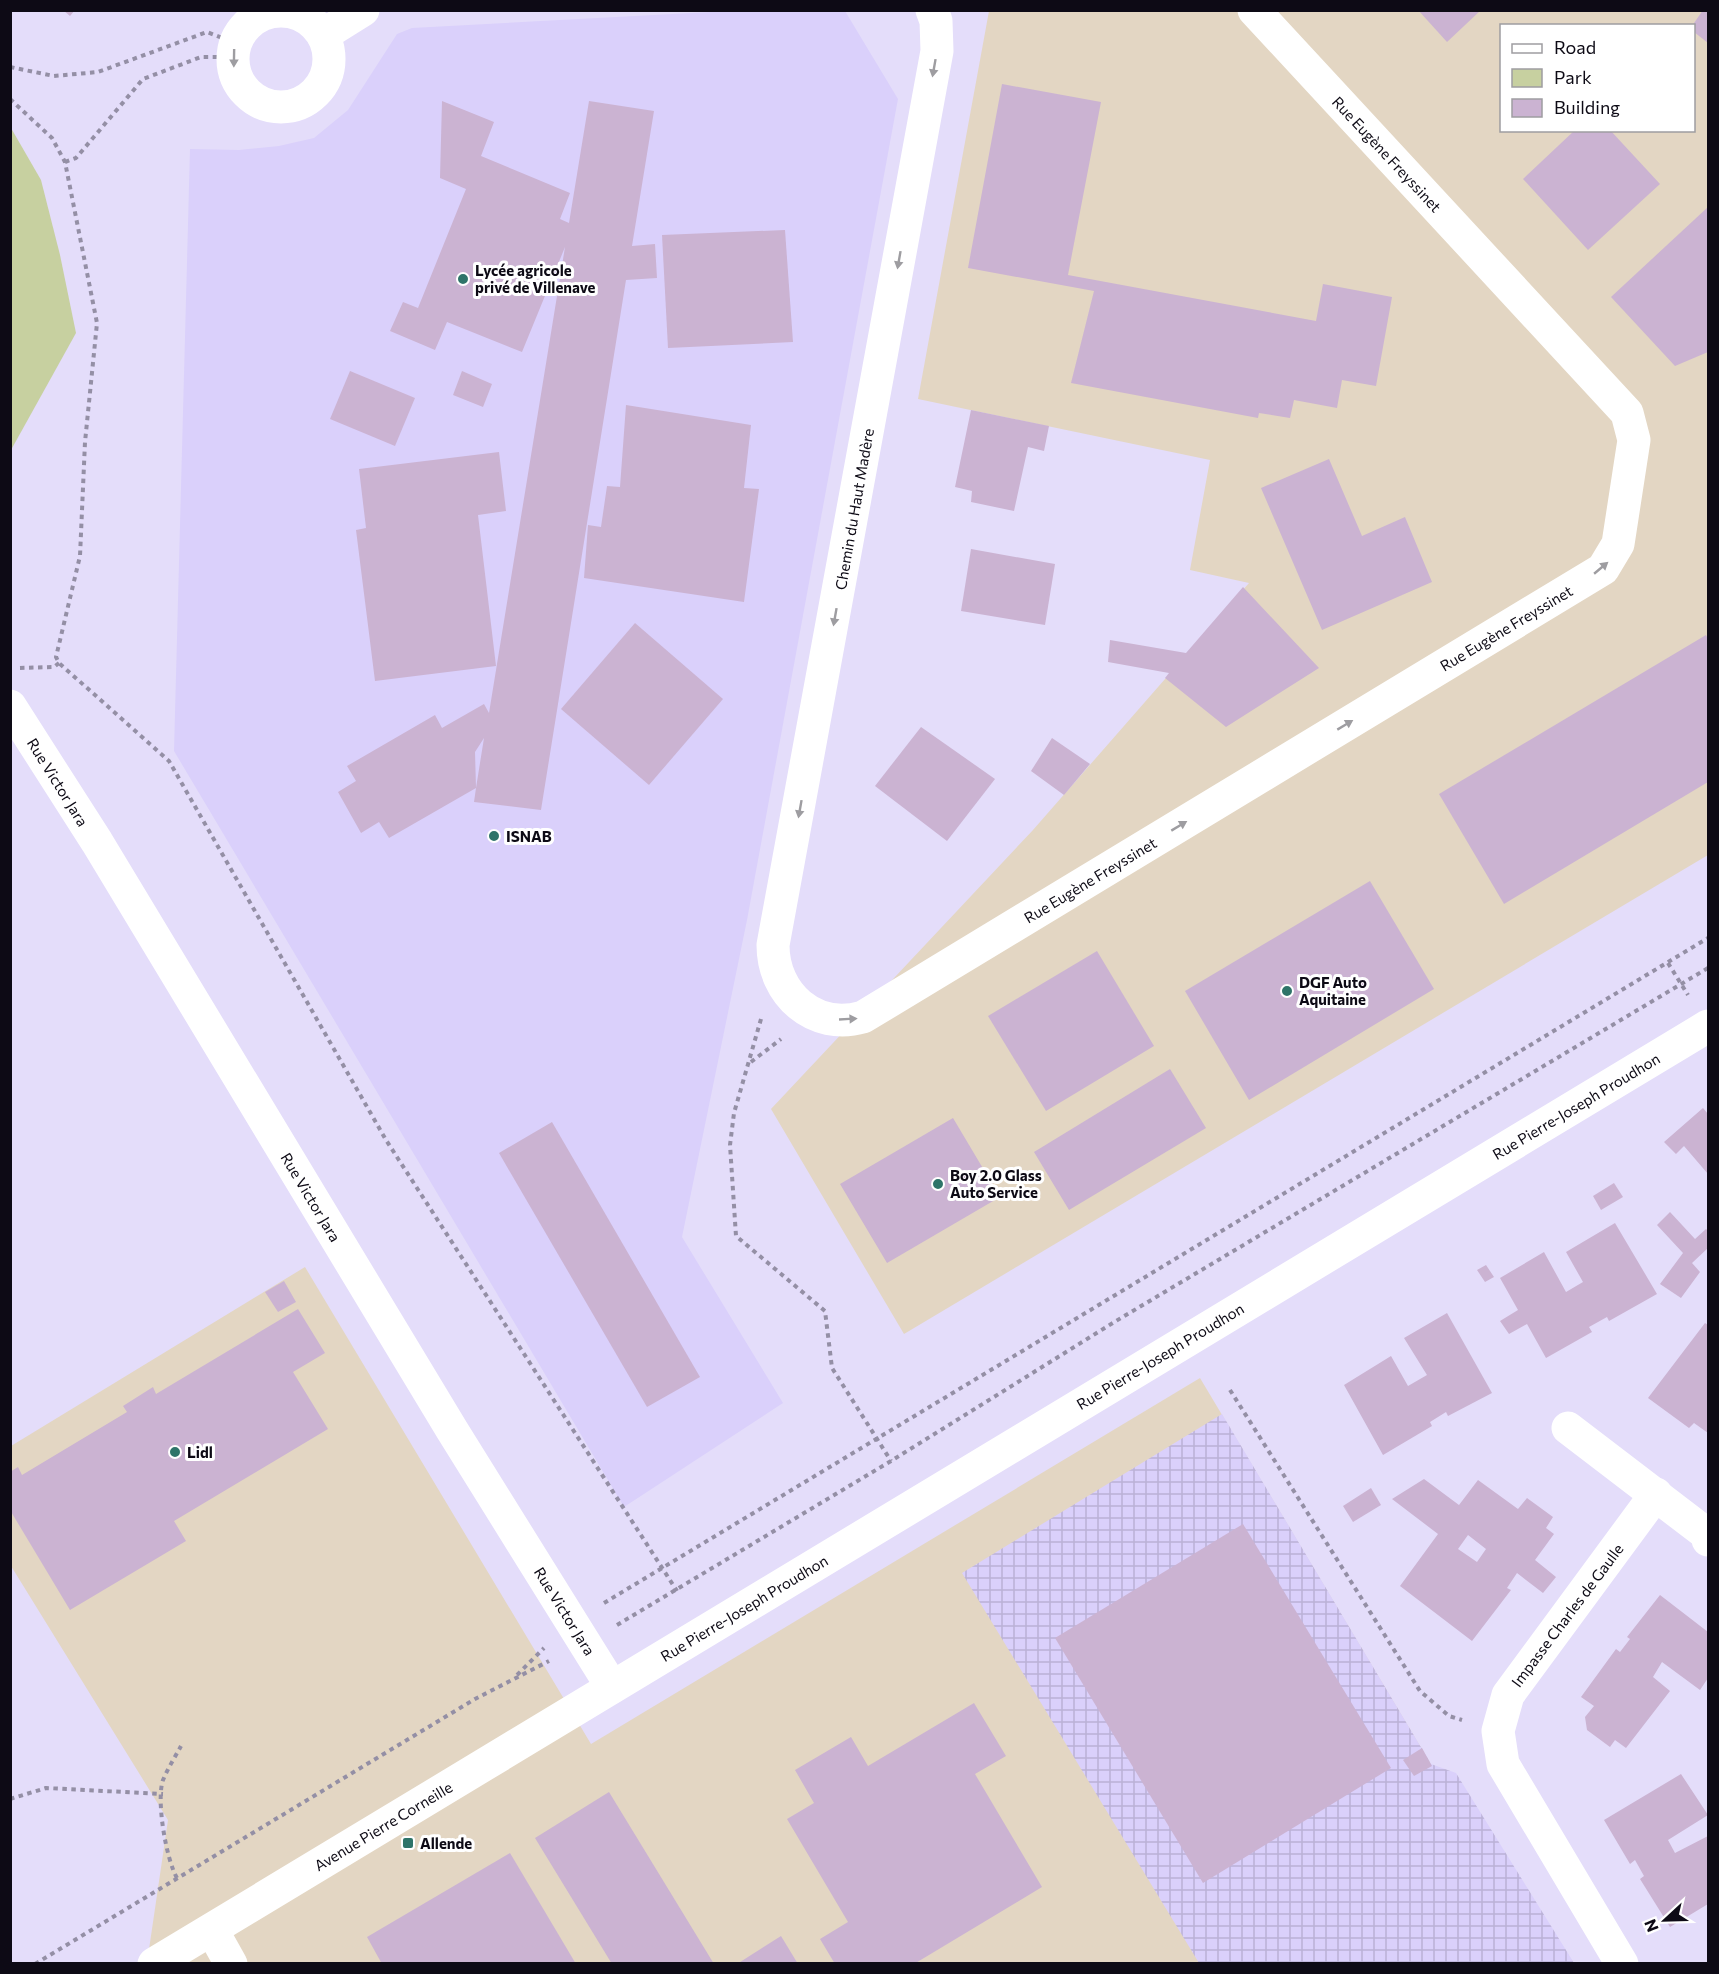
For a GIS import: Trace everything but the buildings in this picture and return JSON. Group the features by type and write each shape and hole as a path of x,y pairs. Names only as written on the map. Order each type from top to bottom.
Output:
{"street":[{"path":"322,35 363,10"},
{"name":"Chemin du Haut Madère","path":"795,1001 776,974 773,945 937,51 936,21 932,10"},
{"name":"Rue Eugène Freyssinet","path":"795,1001 822,1017 851,1021 863,1017 1603,569 1616,551 1634,440 1627,413 1254,10"},
{"path":"284,11 299,14 312,22 322,35 328,50 328,66 323,82 314,94 300,103 285,108 269,106 254,100 242,88 234,74 233,50 243,29 254,18 268,12 284,11"},
{"name":"Rue Victor Jara","path":"10,706 97,842 452,1430 579,1631 612,1688"},
{"name":"Rue Pierre-Joseph Proudhon","path":"612,1688 1708,1026"},
{"path":"1568,1428 1656,1494 1708,1538"},
{"name":"Impasse Charles de Gaulle","path":"1622,1964 1503,1764 1498,1731 1508,1695 1656,1494"},
{"name":"Avenue Pierre Corneille","path":"154,1964 612,1688"},
{"path":"212,1930 231,1964"}],"path":[{"path":"10,67 54,76 98,72 207,32 233,50"},
{"path":"65,162 76,158 143,80 201,57 233,50"},
{"path":"10,99 52,138 65,162 97,323 85,442 80,556 57,651 59,663 169,761 386,1140 677,1591"},
{"path":"14,668 54,667 59,663"},
{"path":"514,1678 579,1631 596,1609 1708,938"},
{"path":"35,1964 475,1699 514,1678 579,1631 677,1591 1116,1322 1708,968"},
{"path":"750,1062 740,1085 730,1145 736,1236 825,1311 832,1368 891,1461"},
{"path":"1230,1390 1420,1691 1449,1716 1498,1731"},
{"path":"177,1878 169,1863 162,1782 181,1746"},
{"path":"10,1799 46,1788 163,1794"}],"shaded area":[{"name":"ISNAB","path":"729,11 845,11 898,99 747,920 682,1237 783,1403 624,1507 174,751 190,149 239,150 279,146 314,138 348,110 397,34 412,28"},
{"path":"989,11 1708,11 1708,855 904,1334 771,1109 1033,830 1249,583 1190,570 1210,460 918,399"},
{"path":"305,1267 591,1744 1200,1378 1432,1766 1574,1963 147,1963 168,1820 11,1566 11,1446"},
{"path":"1222,1414 1431,1764 1456,1773 1574,1963 1199,1963 962,1573"}],"green space":[{"path":"11,128 41,180 76,333 11,450"}],"place":[{"name":"Lycée agricole privé de Villenave","path":"463,279"},
{"name":"ISNAB","path":"494,836"},
{"name":"DGF Auto Aquitaine","path":"1287,991"},
{"name":"Boy 2.0 Glass Auto Service","path":"938,1184"},
{"name":"Lidl","path":"175,1452"},
{"name":"Allende","path":"408,1843"}]}
